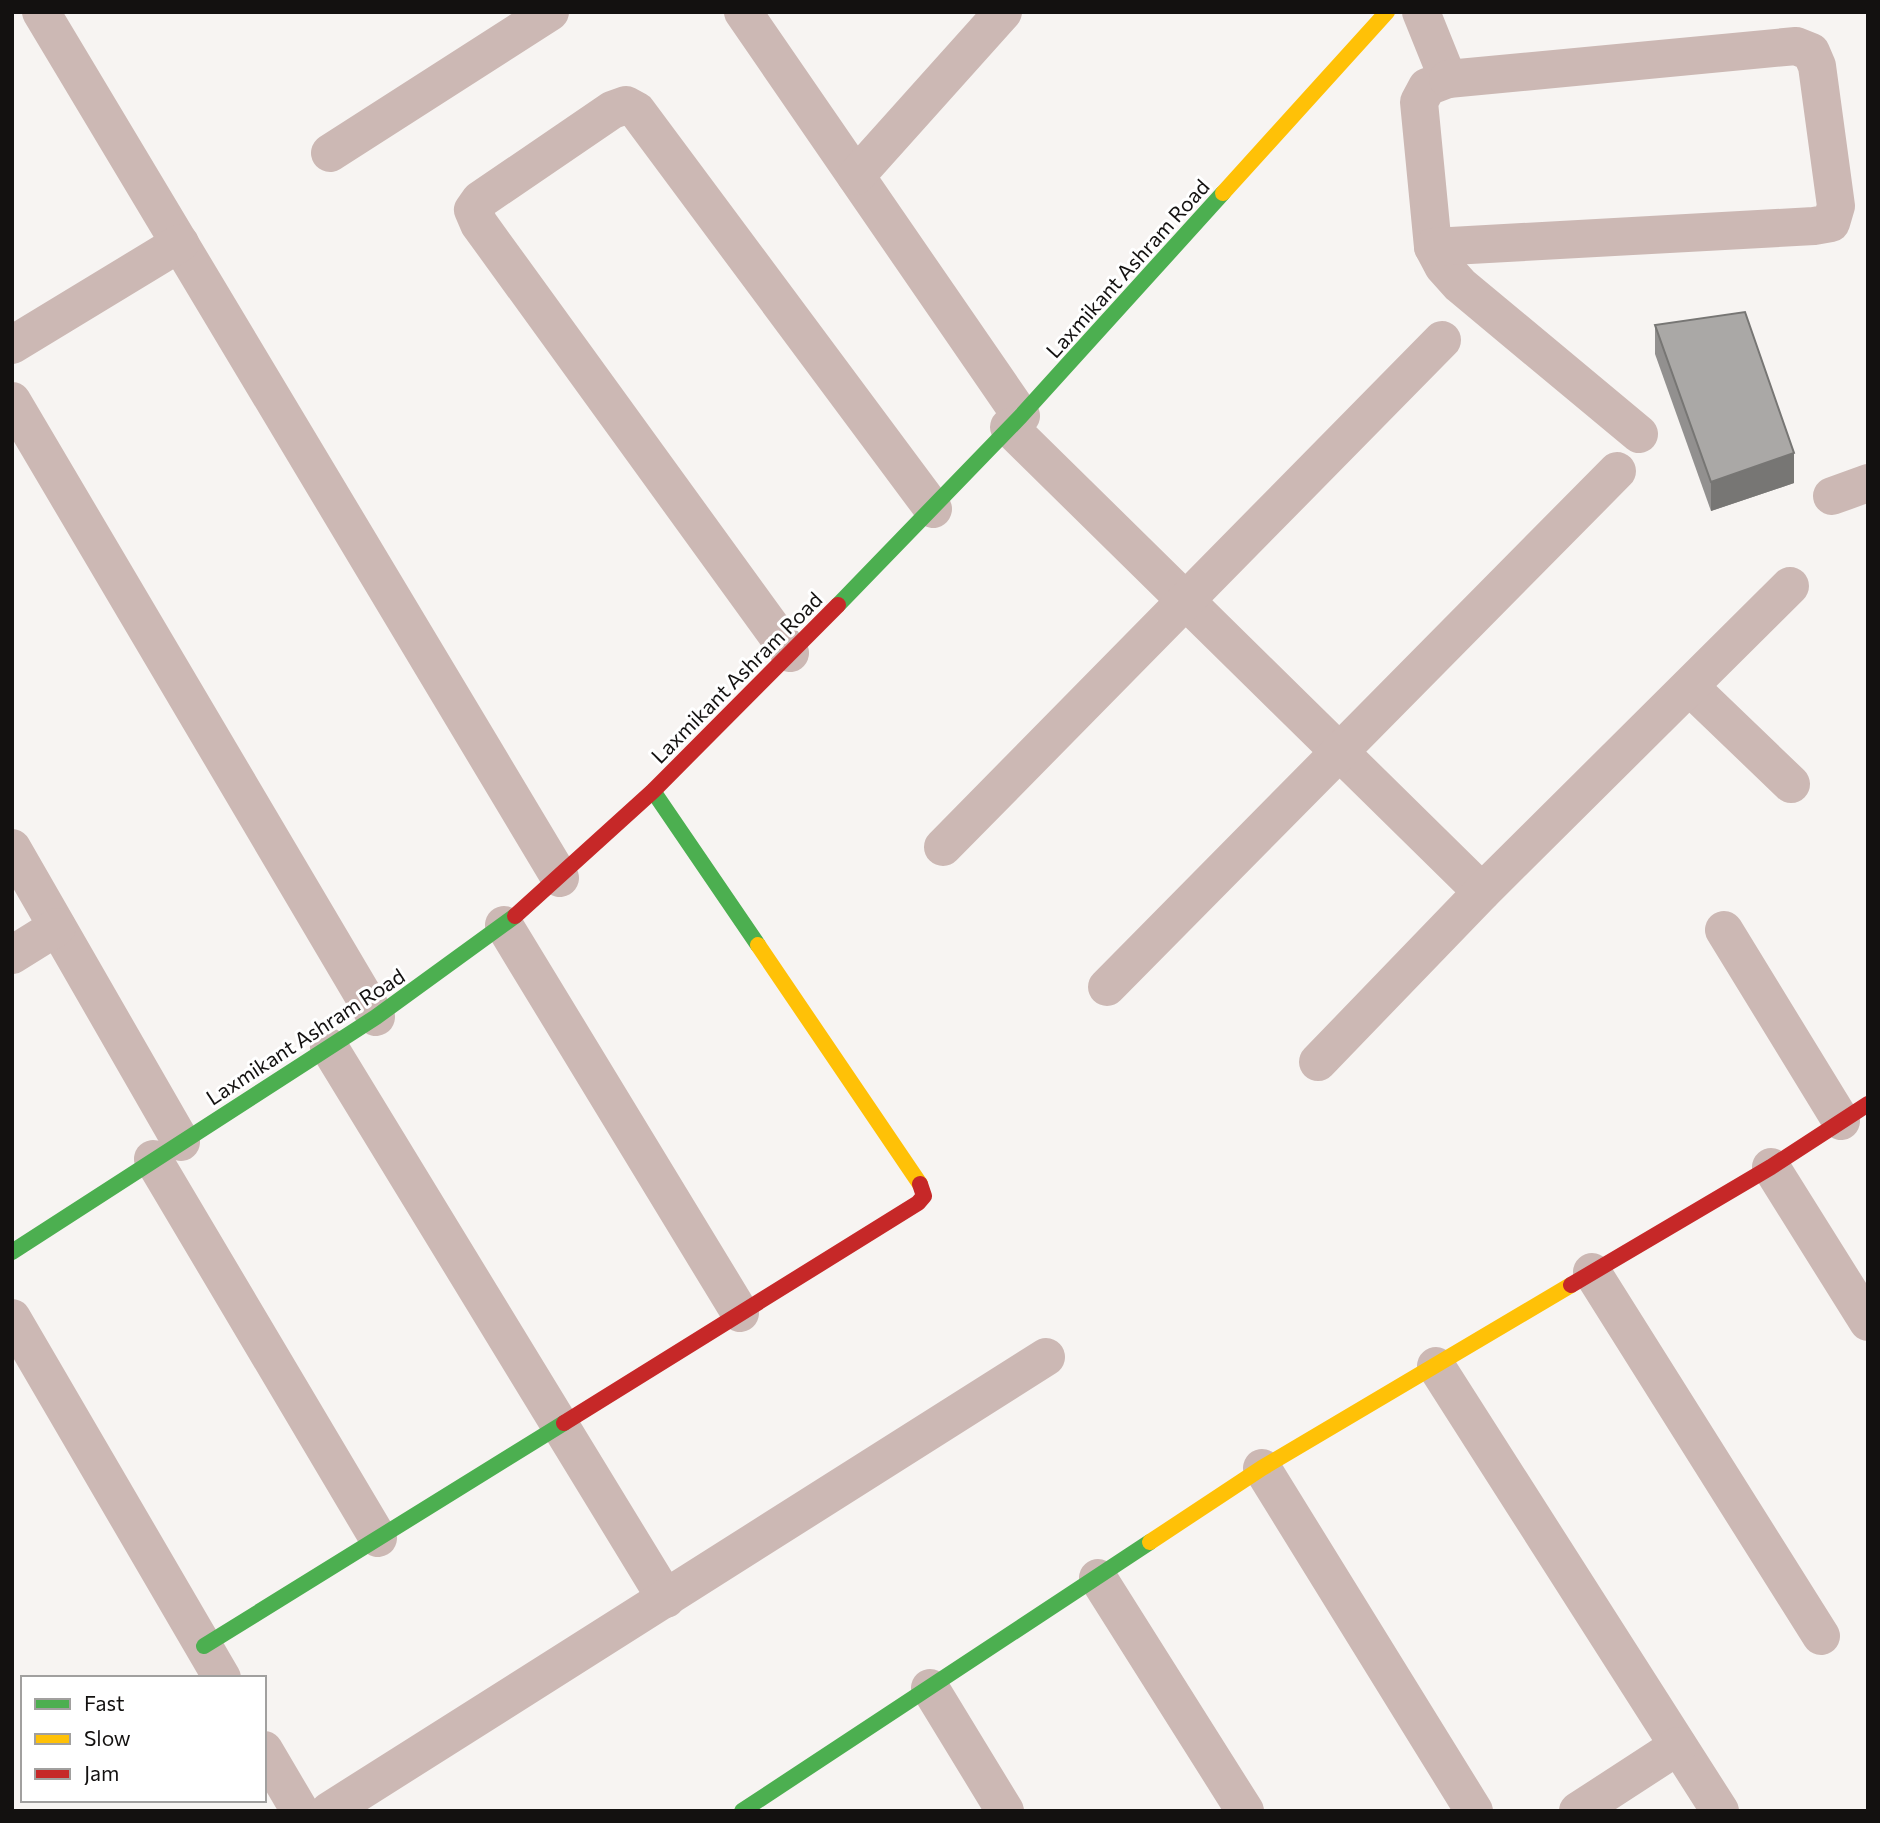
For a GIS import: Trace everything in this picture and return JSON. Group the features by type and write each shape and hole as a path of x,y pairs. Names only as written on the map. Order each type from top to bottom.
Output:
{"street":[{"path":"41,12 560,878"},
{"path":"330,153 550,12"},
{"path":"743,12 856,176 1015,421 1186,601 1482,892"},
{"path":"856,176 1003,12"},
{"name":"Laxmikant Ashram Road","path":"12,1252 376,1017 504,925 560,878 653,791 933,509 1387,12"},
{"path":"1421,12 1448,79"},
{"path":"1433,247 1831,223 1836,206 1817,66 1811,52 1796,46 1448,79 1427,88 1419,102 1433,247 1443,266 1460,285 1639,434"},
{"path":"790,653 479,224 473,210 480,200 612,110 626,105 637,111 933,509"},
{"path":"12,345 180,243"},
{"path":"943,847 1442,340"},
{"path":"12,401 376,1017"},
{"path":"1107,987 1617,471"},
{"path":"1832,496 1868,483"},
{"path":"1318,1062 1482,892 1790,586"},
{"path":"1690,687 1791,784"},
{"path":"12,1318 213,1662 378,1538 919,1203 924,1196 923,1188 653,791"},
{"path":"12,848 57,927 167,1150 378,1538"},
{"path":"504,925 740,1314"},
{"path":"12,955 57,927"},
{"path":"758,1807 930,1688 1262,1468 1771,1167 1854,1113 1724,930"},
{"path":"329,1048 666,1600"},
{"path":"1771,1167 1868,1322"},
{"path":"1592,1272 1821,1636"},
{"path":"329,1811 1046,1357"},
{"path":"1436,1366 1720,1811"},
{"path":"1262,1468 1474,1811"},
{"path":"1098,1578 1245,1811"},
{"path":"930,1688 1005,1811"},
{"path":"1578,1811 1678,1746"},
{"path":"266,1753 300,1811"}],"building":[{"path":"1745,312 1794,453 1711,482 1655,325"}],"traffic: fast":[{"path":"838,605 1021,416 1223,193"},
{"path":"653,791 758,945"},
{"path":"12,1252 376,1017 515,916"},
{"path":"204,1646 564,1423"},
{"path":"742,1811 1150,1542"}],"traffic: slow":[{"path":"1223,193 1387,12"},
{"path":"758,945 920,1184"},
{"path":"1150,1542 1262,1468 1571,1285"}],"traffic: jam":[{"path":"515,916 653,791 838,605"},
{"path":"1571,1285 1771,1167 1868,1104"},
{"path":"564,1423 918,1203 924,1196 920,1184"}]}
